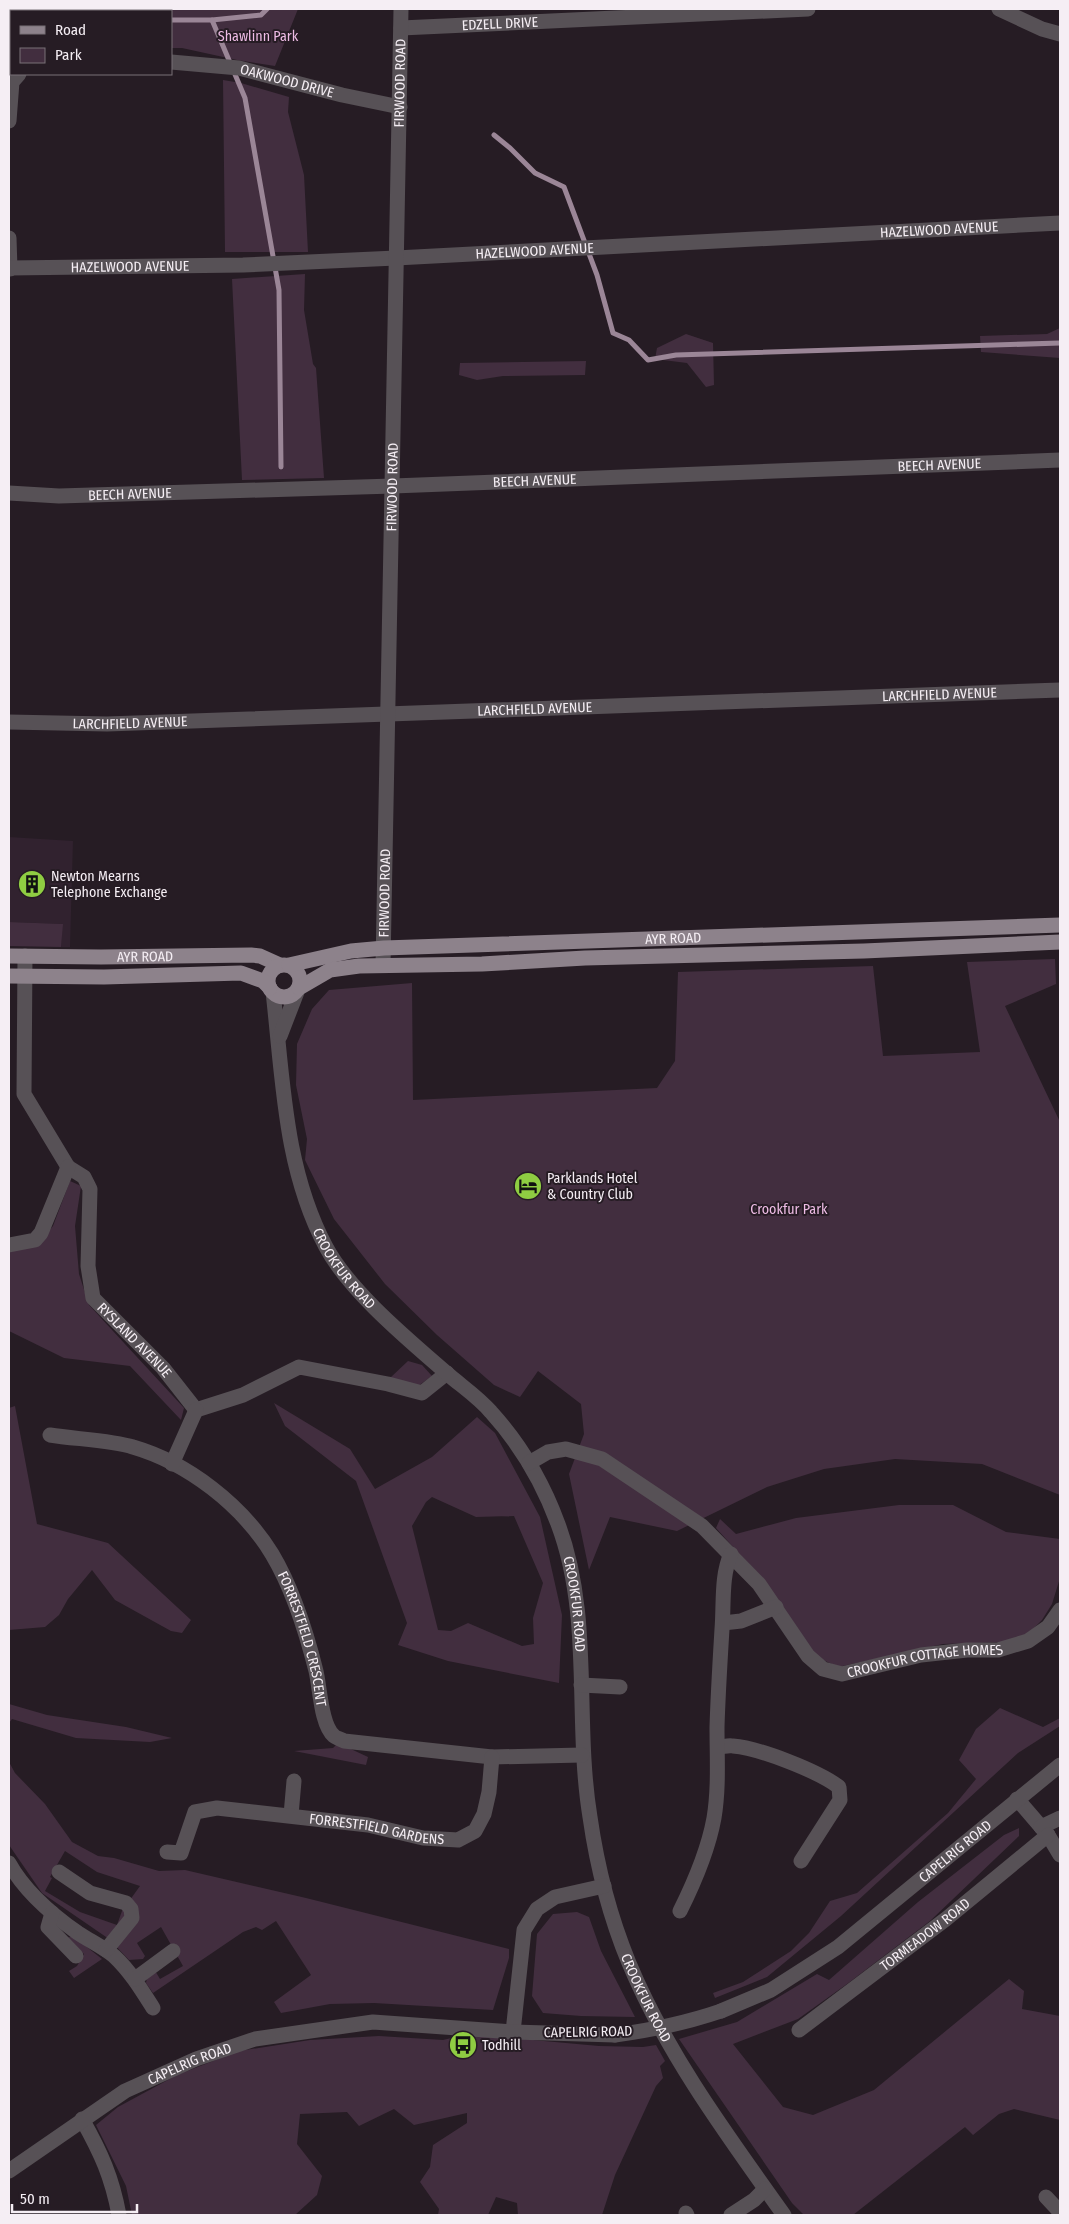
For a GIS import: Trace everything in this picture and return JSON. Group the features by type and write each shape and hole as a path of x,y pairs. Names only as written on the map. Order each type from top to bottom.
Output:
{"main road":[{"name":"AYR ROAD","path":"9,956 174,957 251,955 260,956 285,965 351,951 384,948 1060,925"},
{"name":"AYR ROAD","path":"298,990 330,970 383,965 482,964 585,958 1060,942"},
{"path":"285,965 299,973 301,983 298,990 285,997 271,990 268,977 272,970 285,965"},
{"name":"AYR ROAD","path":"9,976 149,976 241,973 263,981 271,990"}],"street":[{"name":"FIRWOOD ROAD","path":"383,965 401,9"},
{"name":"EDZELL DRIVE","path":"401,28 808,9"},
{"path":"999,9 1019,14 1060,34"},
{"name":"OAKWOOD DRIVE","path":"172,62 239,68 342,95 400,107"},
{"path":"9,121 12,82 18,75"},
{"name":"HAZELWOOD AVENUE","path":"9,268 244,265 1060,223"},
{"path":"9,238 9,268"},
{"name":"BEECH AVENUE","path":"9,493 59,496 392,486 1060,460"},
{"name":"LARCHFIELD AVENUE","path":"9,722 107,724 1060,690"},
{"name":"RYSLAND AVENUE","path":"25,956 24,1094 68,1167 84,1177 90,1189 88,1266 93,1298 163,1368 196,1410"},
{"name":"CROOKFUR ROAD","path":"271,990 290,1145 306,1201 327,1250 360,1293 447,1374 491,1411 539,1480 558,1524 574,1574 580,1623 582,1755 590,1817 604,1886 628,1961 650,2007 696,2088 784,2215"},
{"name":"CROOKFUR ROAD","path":"278,1039 298,990"},
{"path":"9,1245 35,1240 41,1233 68,1167"},
{"path":"172,1464 196,1410 243,1395 299,1367 388,1384 422,1393 447,1374"},
{"name":"FORRESTFIELD CRESCENT","path":"50,1436 133,1446 172,1464 219,1494 245,1518 271,1553 290,1589 315,1670 327,1726 334,1736 344,1740 492,1757 582,1755"},
{"name":"CROOKFUR COTTAGE HOMES","path":"529,1464 548,1452 566,1449 602,1459 702,1526 759,1584 808,1656 823,1669 842,1674 921,1656 967,1650 998,1650 1028,1641 1048,1627 1060,1610"},
{"path":"680,1911 694,1883 705,1854 714,1818 718,1776 719,1672 726,1570 730,1554"},
{"path":"723,1623 741,1621 776,1607"},
{"path":"581,1685 620,1687"},
{"path":"718,1747 732,1746 753,1750 825,1776 839,1787 840,1800 801,1861"},
{"name":"FORRESTFIELD GARDENS","path":"167,1852 181,1852 195,1812 217,1808 368,1825 423,1838 458,1840 476,1831 484,1814 492,1757"},
{"name":"CAPELRIG ROAD","path":"9,2171 125,2091 196,2059 255,2039 373,2022 513,2032 615,2035 654,2030 688,2022 721,2011 771,1990 838,1947 1060,1765"},
{"name":"FORRESTFIELD GARDENS","path":"291,1815 294,1781"},
{"path":"1018,1799 1044,1831 1060,1855"},
{"name":"TORMEADOW ROAD","path":"799,2030 946,1920 1060,1818"},
{"path":"9,1863 17,1878 42,1905 79,1933 106,1950 135,1979 153,2008"},
{"path":"58,1872 90,1893 126,1904 131,1909 132,1918 106,1950"},
{"path":"513,2032 524,1930 537,1909 555,1897 604,1886"},
{"path":"52,1913 48,1927 76,1956"},
{"path":"135,1979 173,1951"},
{"path":"82,2119 103,2157 115,2196 118,2215"},
{"path":"731,2215 754,2200 765,2189"},
{"path":"1046,2197 1060,2212"}],"shaded area":[{"path":"9,837 73,841 70,947 61,947 62,924 9,922"}],"green space":[{"name":"Shawlinn Park","path":"9,9 298,9 275,66 182,48 172,48 172,10 10,10 9,55"},
{"path":"223,80 241,83 289,97 288,112 304,175 308,252 225,252"},
{"path":"305,274 304,310 313,364 316,368 324,478 242,480 232,279"},
{"path":"1060,328 1060,358 981,352 980,336 1047,334"},
{"path":"686,334 713,343 714,385 706,387 687,363 655,359 657,348"},
{"path":"586,361 585,375 503,376 477,380 459,375 460,363"},
{"path":"9,922 63,924 61,947 9,946"},
{"name":"Crookfur Park","path":"1055,959 1056,984 1005,1006 1060,1122 1060,1495 982,1464 895,1459 824,1469 767,1487 677,1531 610,1517 589,1570 569,1474 584,1434 581,1404 538,1371 520,1397 494,1385 437,1335 385,1284 334,1219 305,1160 307,1139 296,1085 297,1044 312,1009 329,990 412,983 413,1100 657,1088 675,1061 678,972 873,966 883,1056 980,1052 967,962"},
{"path":"70,1181 81,1186 75,1226 79,1274 89,1305 184,1408 181,1420 130,1366 64,1358 9,1331 9,1252 38,1245 53,1226"},
{"path":"408,1361 422,1365 432,1376 418,1386 390,1378"},
{"path":"274,1403 350,1449 375,1489 432,1457 477,1417 495,1433 540,1517 562,1615 559,1683 448,1661 398,1645 407,1623 356,1481 285,1426","holes":["432,1497 476,1517 514,1516 543,1583 533,1618 534,1644 522,1646 468,1623 451,1631 438,1630 412,1526 426,1502"]},
{"path":"15,1406 37,1524 108,1543 191,1620 182,1633 171,1631 115,1600 92,1570 68,1599 59,1615 45,1627 9,1630 9,1408"},
{"path":"899,1505 953,1505 1006,1532 1060,1539 1060,1578 1052,1604 1042,1620 1023,1639 1002,1642 943,1644 838,1667 817,1657 768,1586 716,1528 720,1519 736,1534 796,1518"},
{"path":"9,1704 47,1715 126,1727 172,1738 150,1742 76,1738 12,1719 9,1723"},
{"path":"1000,1708 1043,1727 1060,1718 1060,1726 1018,1753 841,1916 767,1977 715,1998 713,1993 743,1982 791,1951 809,1933 830,1901 857,1893 948,1813 976,1779 959,1760 976,1729"},
{"path":"338,1743 368,1757 366,1765 294,1751 333,1748"},
{"path":"9,1762 15,1773 45,1804 72,1842 98,1856 114,1858 159,1871 185,1870 306,1898 509,1949 509,1958 493,2010 374,2003 330,2004 281,2013 274,2002 311,1975 276,1921 262,1930 256,1927 243,1932 153,1993 146,1983 148,1973 154,1969 160,1979 183,1966 161,1927 137,1943 145,1956 143,1959 129,1960 109,1939 42,1893 9,1845","holes":["65,1851 97,1872 140,1886 122,1911 117,1925 80,1912 45,1891 52,1878 50,1877"]},
{"path":"1019,1828 1019,1836 930,1921 847,1984 798,2019 733,2044 783,2107 813,2115 874,2090 1009,1979 1024,1991 1022,2009 1060,2016 1060,2120 1014,2109 999,2114 973,2135 965,2127 853,2215 804,2215 792,2203 679,2039 737,2022 817,1974 829,1980 918,1902 1004,1835"},
{"path":"577,1912 589,1917 601,1951 635,2017 543,2013 532,1996 537,1934 553,1914"},
{"path":"73,1936 102,1959 74,1978 69,1971 77,1966 84,1954 67,1938"},
{"path":"468,2034 599,2046 643,2047 656,2045 665,2061 660,2066 663,2078 656,2086 615,2175 602,2215 518,2215 517,2203 496,2197 488,2215 438,2215 439,2209 420,2182 430,2167 433,2145 467,2123 467,2113 414,2125 394,2109 359,2126 347,2112 300,2114 297,2144 322,2176 317,2195 295,2215 132,2215 126,2186 96,2125 118,2107 177,2075 239,2051 310,2040 379,2036 443,2040"}],"waterway":[{"path":"172,20 212,20 261,15 267,9"},
{"path":"212,20 245,98 279,290 281,467"},
{"path":"494,135 535,173 564,187 597,275 613,333 629,340 648,360 676,355 1060,343"}],"place":[{"name":"Newton Mearns Telephone Exchange","path":"32,884"},
{"name":"Parklands Hotel & Country Club","path":"528,1186"},
{"name":"Todhill","path":"463,2045"}]}
